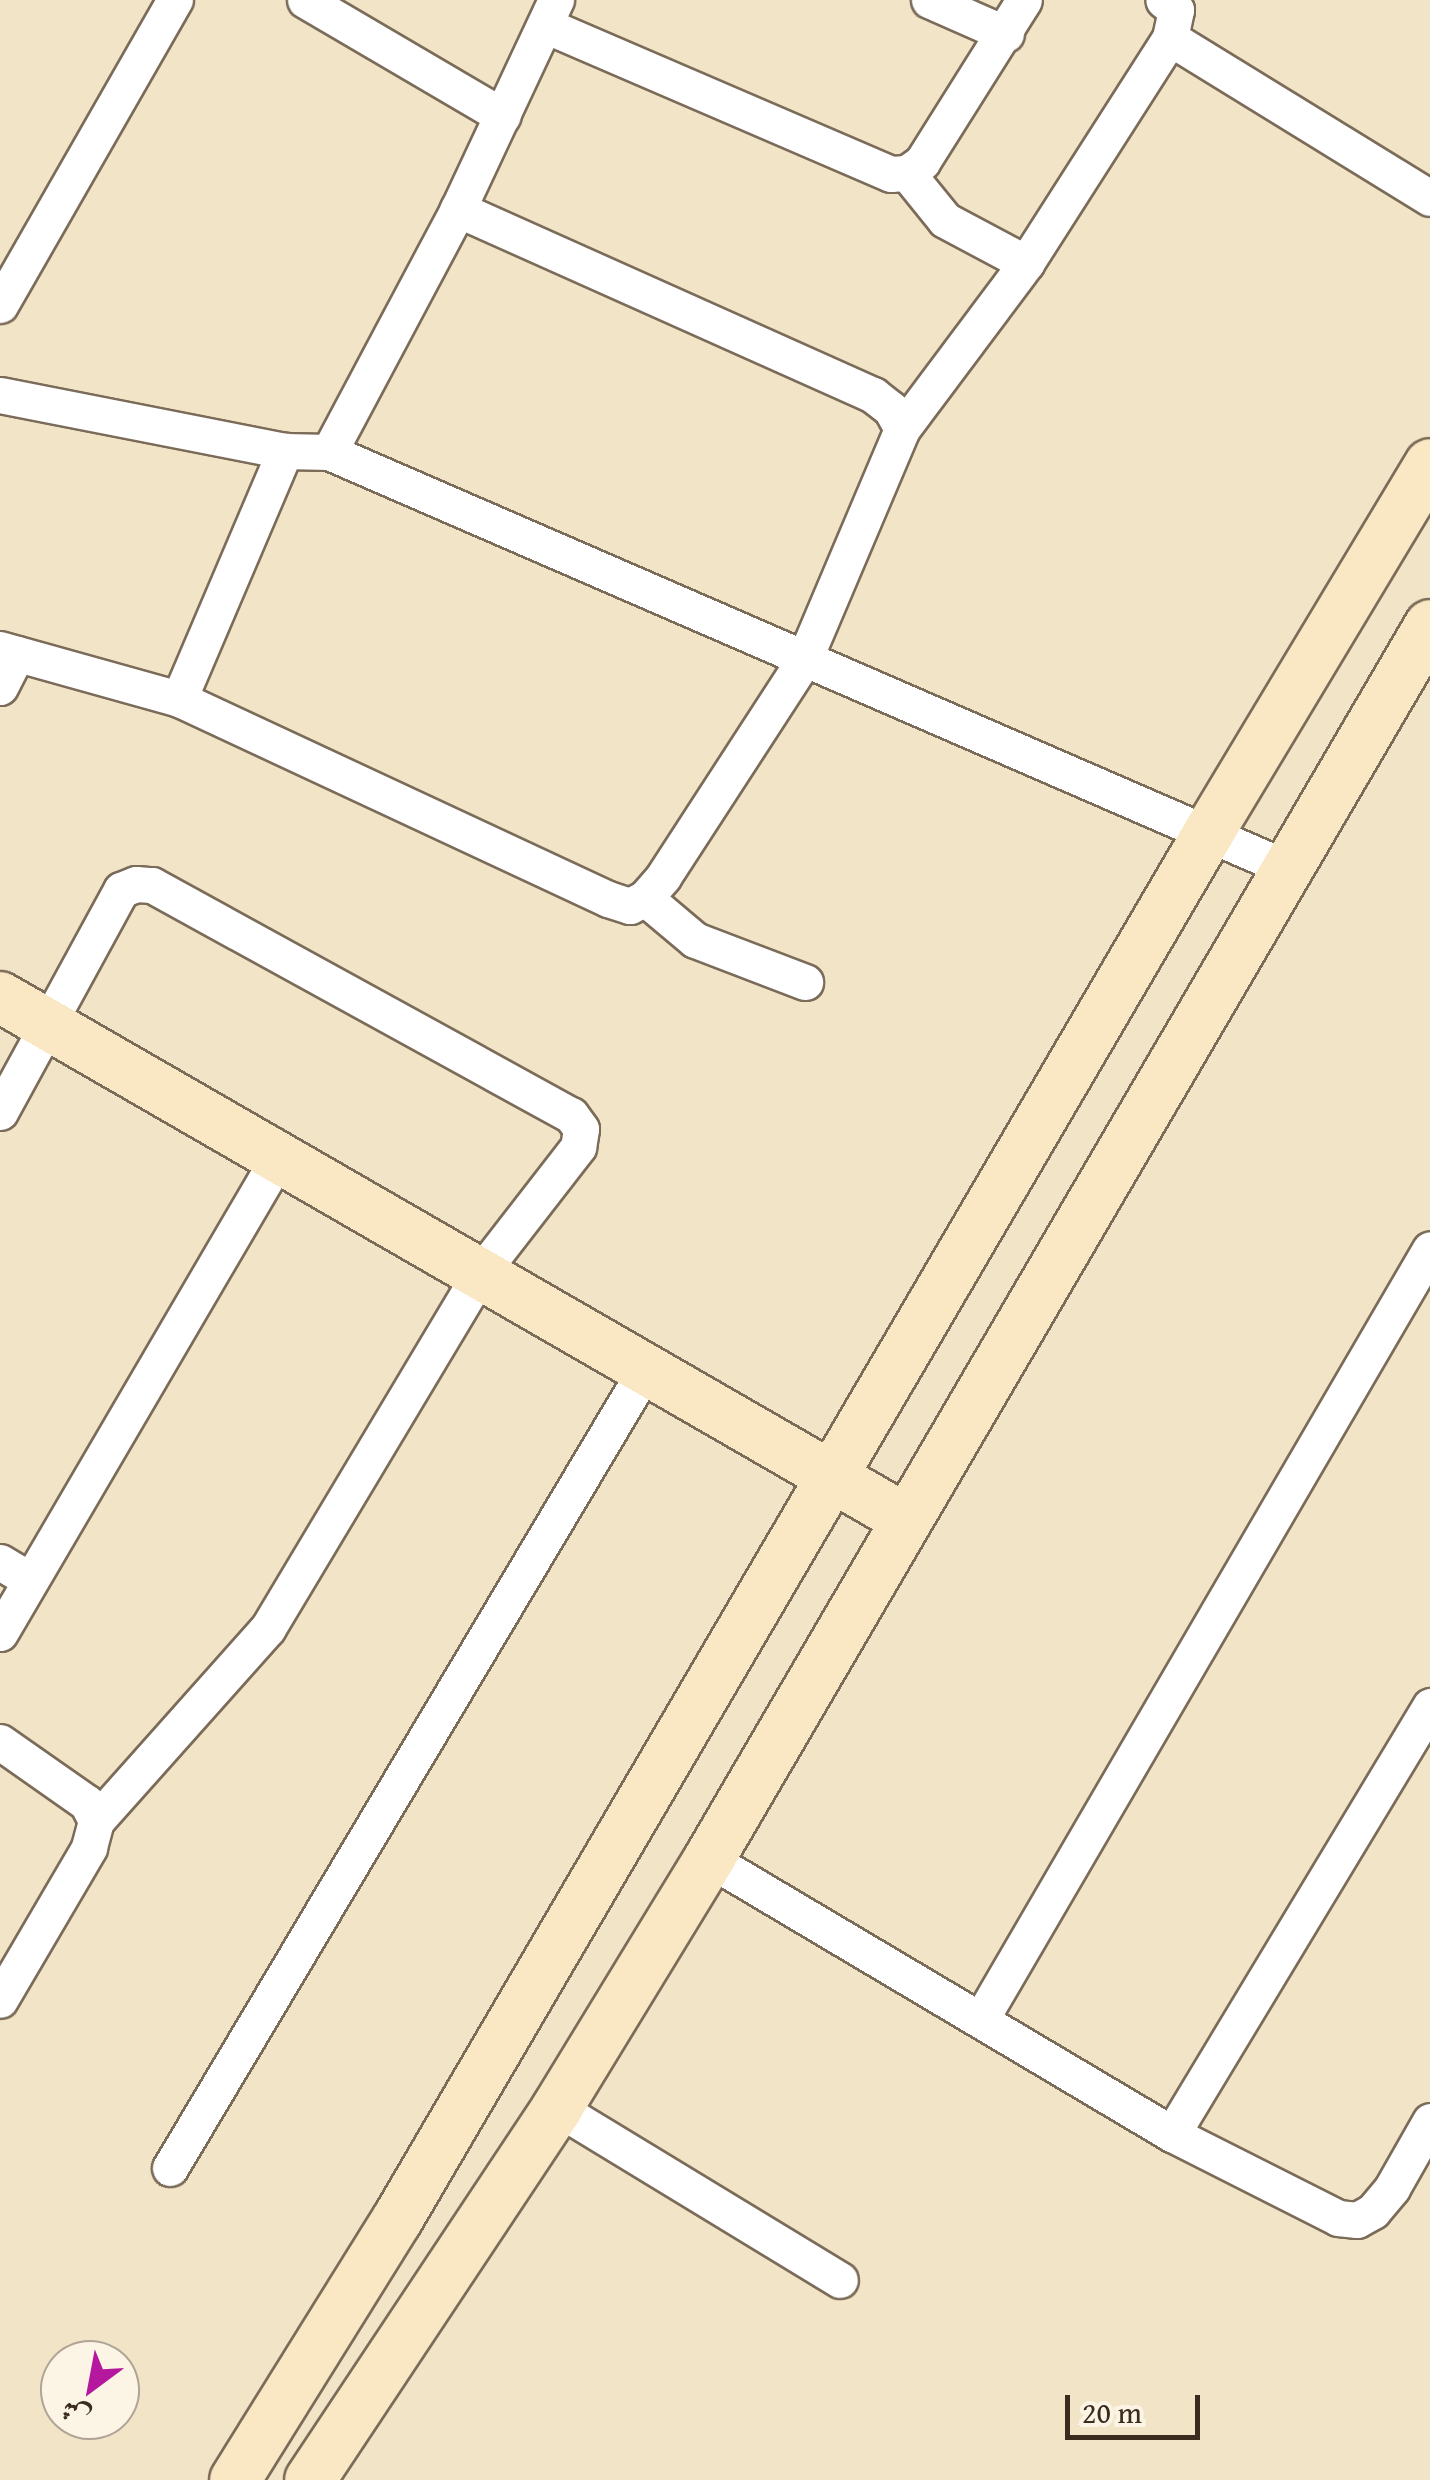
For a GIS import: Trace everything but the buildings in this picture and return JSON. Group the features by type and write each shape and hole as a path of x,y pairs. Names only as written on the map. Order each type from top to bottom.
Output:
{"street":[{"path":"0,306 175,0"},
{"path":"305,0 503,116"},
{"path":"929,0 1006,34"},
{"path":"328,452 458,209 551,13 891,174 907,173 922,162 1024,0"},
{"path":"0,687 8,652 179,699 608,900 630,906 645,898 663,877 804,660 895,454 902,429 1026,263 1170,38 1176,10 1164,0"},
{"path":"1170,38 1430,198"},
{"path":"907,173 945,220 1026,263"},
{"path":"458,209 873,396 891,410 902,429"},
{"path":"0,395 286,451 328,452 1287,868"},
{"path":"179,699 286,451"},
{"path":"234,2480 397,2220 1208,832 1430,464"},
{"path":"310,2480 558,2108 709,1859 1430,624"},
{"path":"0,1112 121,890 152,885 570,1115 581,1129 578,1146 481,1272 268,1628 96,1821 89,1848 0,2000"},
{"path":"645,898 694,940 804,982"},
{"path":"0,997 907,1520"},
{"path":"0,1633 15,1571 278,1158"},
{"path":"980,2019 1430,1249"},
{"path":"170,2168 647,1367"},
{"path":"1172,2134 1430,1706"},
{"path":"0,1742 87,1803 96,1821"},
{"path":"709,1859 1172,2134 1338,2218 1357,2220 1373,2212 1392,2188 1430,2121"},
{"path":"558,2108 840,2280"}]}
